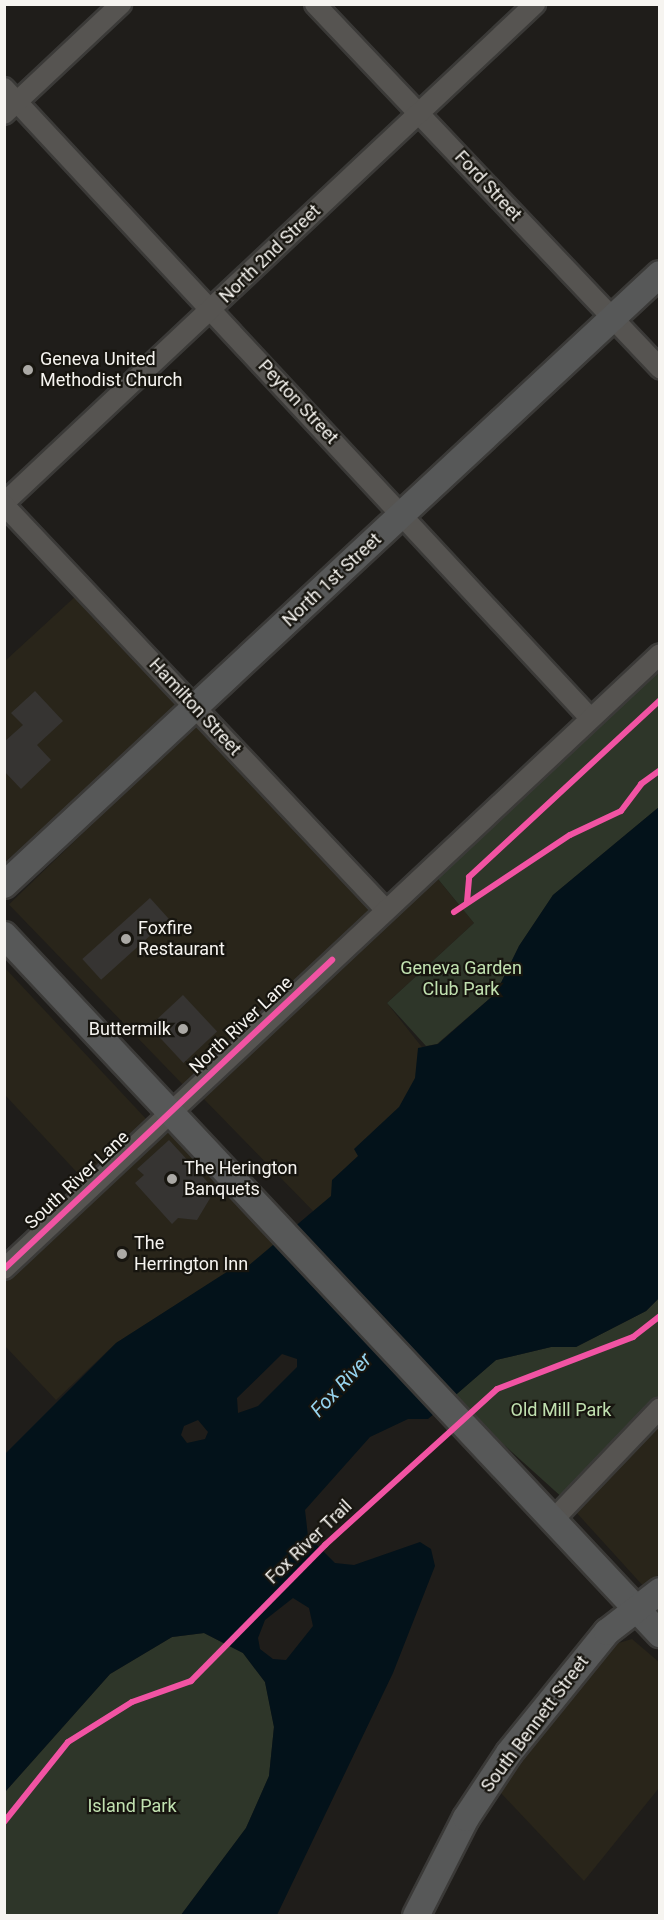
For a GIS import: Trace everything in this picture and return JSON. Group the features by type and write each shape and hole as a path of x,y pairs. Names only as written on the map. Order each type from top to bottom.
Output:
{"main road":[{"name":"North 1st Street","path":"4,885 660,274"},
{"path":"4,935 529,1491 660,1634"},
{"name":"South Bennett Street","path":"417,1915 466,1818 509,1753 607,1632 660,1591"}],"street":[{"path":"9,101 121,4"},
{"name":"Ford Street","path":"315,4 660,368"},
{"name":"North 2nd Street","path":"4,504 535,4"},
{"name":"Peyton Street","path":"9,101 212,310 590,718"},
{"name":"Hamilton Street","path":"4,504 386,909"},
{"name":"North River Lane","path":"171,1113 660,654"},
{"name":"South River Lane","path":"4,1269 171,1113"},
{"path":"554,1519 660,1408"}],"shaded area":[{"path":"78,594 181,705 5,867 5,661"},
{"path":"201,719 378,902 186,1088 9,904"},
{"path":"437,878 474,923 387,1003 455,1089 315,1213 198,1093"},
{"path":"5,968 148,1121 84,1180 5,1095"},
{"path":"171,1117 284,1238 240,1273 236,1267 116,1343 56,1400 5,1346 5,1275"},
{"path":"659,1403 659,1574 645,1588 565,1500"},
{"path":"632,1639 659,1662 659,1788 584,1881 499,1791 550,1717 612,1645"}],"green space":[{"name":"Geneva Garden Club Park","path":"659,654 659,807 553,895 519,946 496,993 437,1044 426,1046 387,1003 474,923 429,868"},
{"name":"Old Mill Park","path":"659,1298 659,1403 565,1500 452,1398 496,1360 551,1347 576,1347 646,1311"},
{"name":"Island Park","path":"204,1633 243,1653 265,1682 274,1727 269,1776 246,1828 181,1915 5,1916 5,1792 110,1674 172,1637"}],"water":[{"name":"Fox River","path":"659,807 659,1298 646,1311 576,1347 551,1347 496,1360 428,1419 408,1419 370,1437 305,1510 308,1536 335,1563 354,1565 420,1542 431,1549 435,1566 393,1673 277,1915 181,1915 246,1828 269,1776 274,1727 265,1682 243,1653 204,1633 172,1637 110,1674 5,1792 5,1454 116,1343 236,1266 241,1272 331,1196 332,1180 358,1156 354,1149 399,1107 415,1078 418,1048 438,1044 496,993 519,946 553,895","holes":["282,1354 297,1359 297,1367 258,1406 238,1413 237,1398","198,1420 208,1432 205,1439 187,1443 181,1435 184,1426","293,1598 309,1608 313,1626 286,1660 273,1659 260,1649 258,1638 265,1620"]}],"building":[{"path":"35,691 63,721 37,745 51,760 21,789 4,771 4,742 23,725 11,713"},
{"name":"Foxfire Restaurant","path":"150,898 169,919 101,980 82,959"},
{"name":"Buttermilk","path":"183,995 217,1032 183,1063 149,1026"},
{"name":"The Herington Banquets","path":"169,1140 215,1190 197,1220 178,1218 172,1224 135,1183 144,1175 137,1169"}],"cycle path":[{"path":"467,902 469,877 660,700"},
{"path":"454,912 570,835 621,811 641,784 660,770"},
{"path":"4,1269 332,960"},
{"name":"Fox River Trail","path":"4,1822 68,1742 132,1702 191,1681 325,1545 497,1389 633,1337 660,1316"}],"place":[{"name":"Geneva United Methodist Church","path":"28,370"},
{"name":"Foxfire Restaurant","path":"126,939"},
{"name":"Buttermilk","path":"183,1029"},
{"name":"The Herington Banquets","path":"172,1179"},
{"name":"The Herrington Inn","path":"122,1254"}]}
